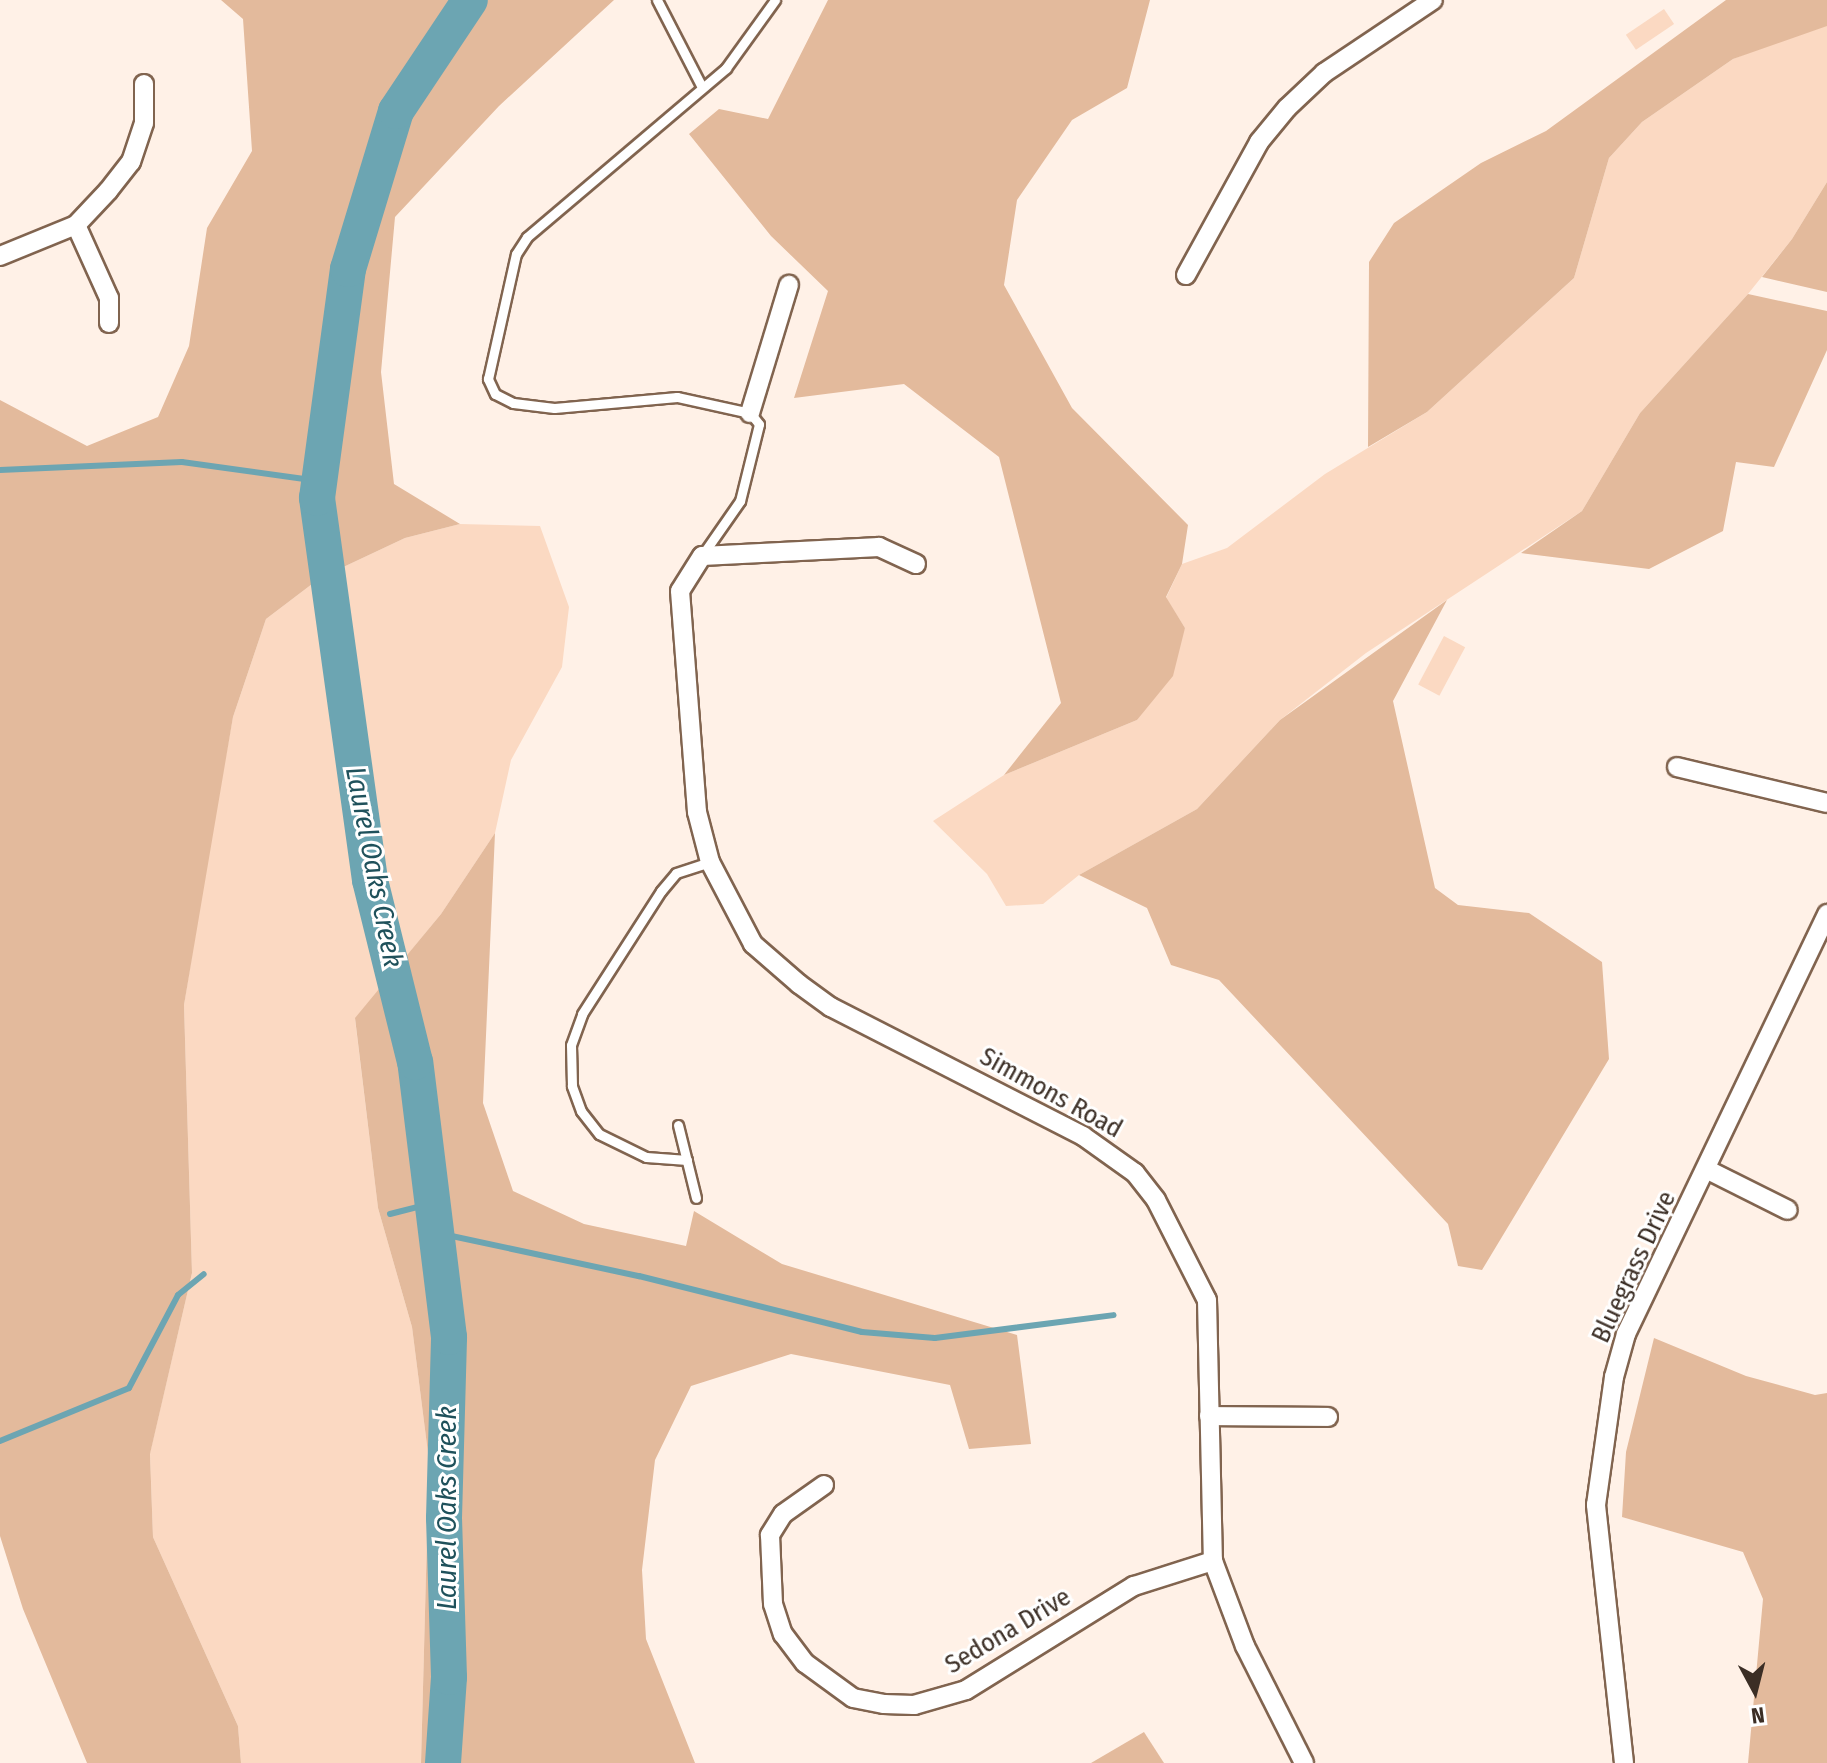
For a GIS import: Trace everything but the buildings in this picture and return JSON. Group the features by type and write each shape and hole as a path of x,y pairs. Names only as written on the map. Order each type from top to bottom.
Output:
{"street":[{"path":"1186,275 1259,142 1287,108 1324,73 1433,0"},
{"path":"0,256 76,225 131,162 144,123 144,84"},
{"path":"76,225 109,298 109,323"},
{"path":"750,413 789,285"},
{"path":"702,556 879,547 916,564"},
{"name":"Simmons Road","path":"702,556 680,591 697,812 710,862 753,944 799,984 831,1007 1083,1136 1135,1173 1177,1234 1207,1300 1213,1561 1235,1625 1304,1763"},
{"path":"1677,767 1827,803"},
{"name":"Bluegrass Drive","path":"1624,1763 1598,1547 1598,1464 1626,1334 1708,1170 1827,914"},
{"path":"1708,1170 1788,1210"},
{"path":"1209,1416 1328,1417"},
{"name":"Sedona Drive","path":"824,1485 783,1514 770,1535 773,1604 783,1634 805,1663 853,1698 884,1704 914,1705 966,1690 1134,1586 1213,1561"}],"lane":[{"path":"657,0 702,87"},
{"path":"702,556 740,501 759,424 750,413 677,397 554,408 513,403 495,394 488,379 516,254 527,237 726,68 775,0"},
{"path":"687,1160 646,1157 599,1134 581,1111 572,1086 571,1045 582,1014 661,891 676,873 710,862"},
{"path":"678,1125 696,1198"}],"shaded area":[{"path":"221,0 614,0 499,106 395,217 381,372 394,484 460,524 405,538 320,578 266,619 233,717 184,1005 192,1273 150,1454 153,1537 238,1726 241,1763 87,1763 23,1609 0,1536 0,400 87,446 158,417 189,346 207,228 252,151 243,19"},
{"path":"828,0 1150,0 1127,88 1072,120 1017,200 1004,285 1072,408 1188,525 1182,564 1166,597 1185,628 1173,676 1137,720 1004,775 1061,703 999,457 904,384 794,398 828,291 771,236 689,134 719,109 768,119"},
{"path":"1726,0 1827,0 1827,26 1733,59 1642,122 1609,158 1574,278 1427,412 1368,447 1369,262 1394,223 1481,163 1546,131"},
{"path":"1664,9 1674,24 1636,50 1626,35"},
{"path":"1816,26 1827,26 1827,182 1792,239 1748,294 1640,413 1582,511 1366,653 1280,720 1197,809 1079,875 1043,904 1006,906 987,874 933,821 1004,775 1137,720 1185,628 1166,598 1182,564 1227,548 1325,474 1427,412 1574,278 1609,158 1642,122 1733,59"},
{"path":"1827,182 1827,292 1762,277 1792,239"},
{"path":"1748,294 1827,311 1827,350 1774,467 1736,462 1723,531 1649,569 1521,553 1582,511 1640,413"},
{"path":"460,524 540,526 569,607 562,667 511,760 495,833 441,914 355,1019 378,1208 412,1327 429,1461 421,1763 241,1763 238,1726 153,1537 150,1453 192,1273 184,1005 209,848 233,717 266,619 320,578 405,538"},
{"path":"1447,600 1393,701 1435,888 1458,905 1529,913 1602,962 1609,1059 1482,1270 1458,1266 1448,1224 1219,980 1171,965 1147,908 1079,875 1197,809 1280,720"},
{"path":"1444,636 1465,647 1439,696 1418,685"},
{"path":"495,833 483,1103 513,1191 584,1224 686,1246 694,1211 782,1264 1017,1335 1031,1444 969,1449 950,1385 791,1354 691,1386 655,1460 642,1570 646,1639 695,1763 421,1763 429,1461 412,1327 378,1208 355,1018 441,914"},
{"path":"1654,1338 1746,1376 1815,1395 1827,1393 1827,1763 1748,1763 1763,1599 1743,1552 1622,1517 1626,1452"},
{"path":"1144,1732 1164,1763 1091,1763"}],"waterway":[{"name":"Laurel Oaks Creek","path":"443,1763 449,1677 444,1518 449,1337 415,1062 370,880 317,498 348,269 396,111 470,0"},
{"path":"0,470 182,462 319,481"},
{"path":"390,1214 429,1204"},
{"path":"433,1232 639,1276 862,1332 935,1338 1114,1315"},
{"path":"0,1441 129,1388 178,1295 204,1274"}]}
